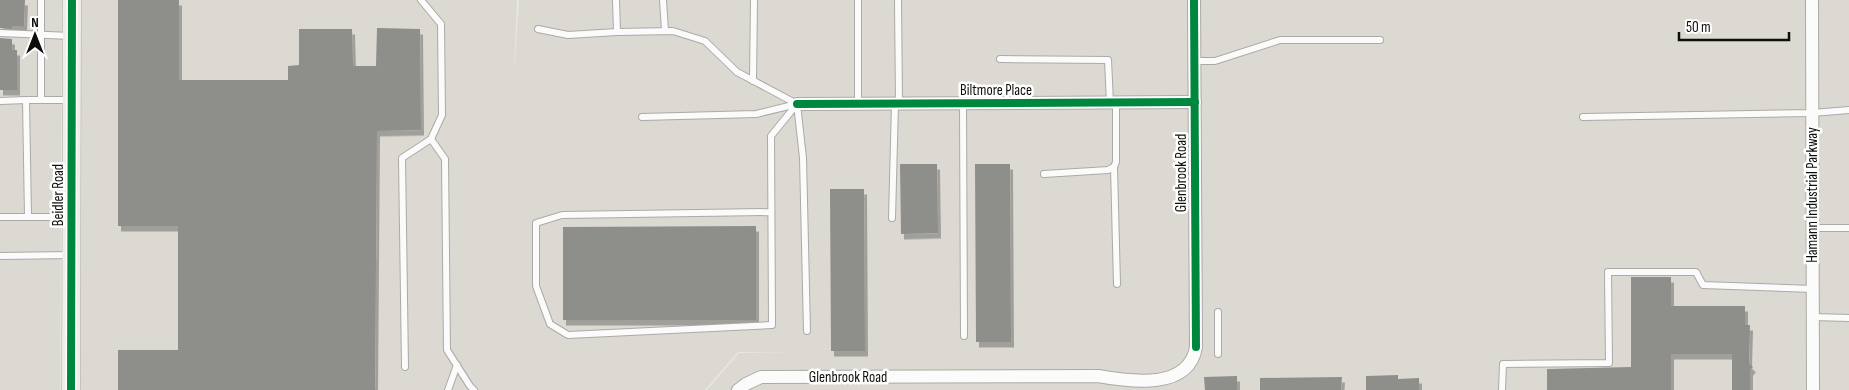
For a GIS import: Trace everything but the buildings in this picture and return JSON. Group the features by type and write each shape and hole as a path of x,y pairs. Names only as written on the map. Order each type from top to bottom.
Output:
{"street":[{"name":"Beidler Road","path":"71,390 72,0"},
{"name":"Glenbrook Road","path":"738,390 746,384 761,378 1098,376 1139,384 1164,382 1183,374 1192,360 1196,347 1194,0"},
{"name":"Hamann Industrial Parkway","path":"1812,0 1813,390"},
{"name":"Biltmore Place","path":"797,104 1195,102"}],"lane":[{"path":"41,0 41,100"},
{"path":"405,367 402,158 432,139 442,115 441,24 421,0"},
{"path":"616,0 617,32"},
{"path":"663,0 665,31"},
{"path":"753,81 754,0"},
{"path":"858,0 858,104"},
{"path":"892,218 897,104 898,0"},
{"path":"538,29 568,35 673,31 705,41 737,72 797,104"},
{"path":"0,33 72,36"},
{"path":"1195,61 1215,61 1240,51 1280,40 1380,40"},
{"path":"1000,58 1108,60 1113,103 1116,162 1114,167 1117,284"},
{"path":"26,100 28,217"},
{"path":"0,101 72,100"},
{"path":"642,117 756,114 797,104"},
{"path":"771,212 562,215 536,223 536,286 550,324 568,335 772,325 771,136 797,104"},
{"path":"797,104 803,158 807,331"},
{"path":"963,104 964,336"},
{"path":"1583,117 1812,113 1849,110"},
{"path":"432,139 445,159 447,350 474,390"},
{"path":"1044,174 1108,170 1114,167"},
{"path":"0,217 72,216"},
{"path":"1813,228 1849,228"},
{"path":"0,256 71,254"},
{"path":"1502,390 1503,364 1609,363 1608,272 1696,272 1703,286 1813,289"},
{"path":"1218,312 1218,354"},
{"path":"1813,317 1849,318"},
{"path":"448,390 457,366"}],"shaded area":[{"path":"0,0 62,0 60,390 0,390"},
{"path":"81,0 517,0 514,76 519,0 1849,0 1849,390 707,390 739,353 797,352 738,352 705,390 80,390"}],"cycle path":[{"path":"71,390 72,0"},
{"path":"1194,0 1196,347"},
{"path":"797,104 1195,102"}]}
